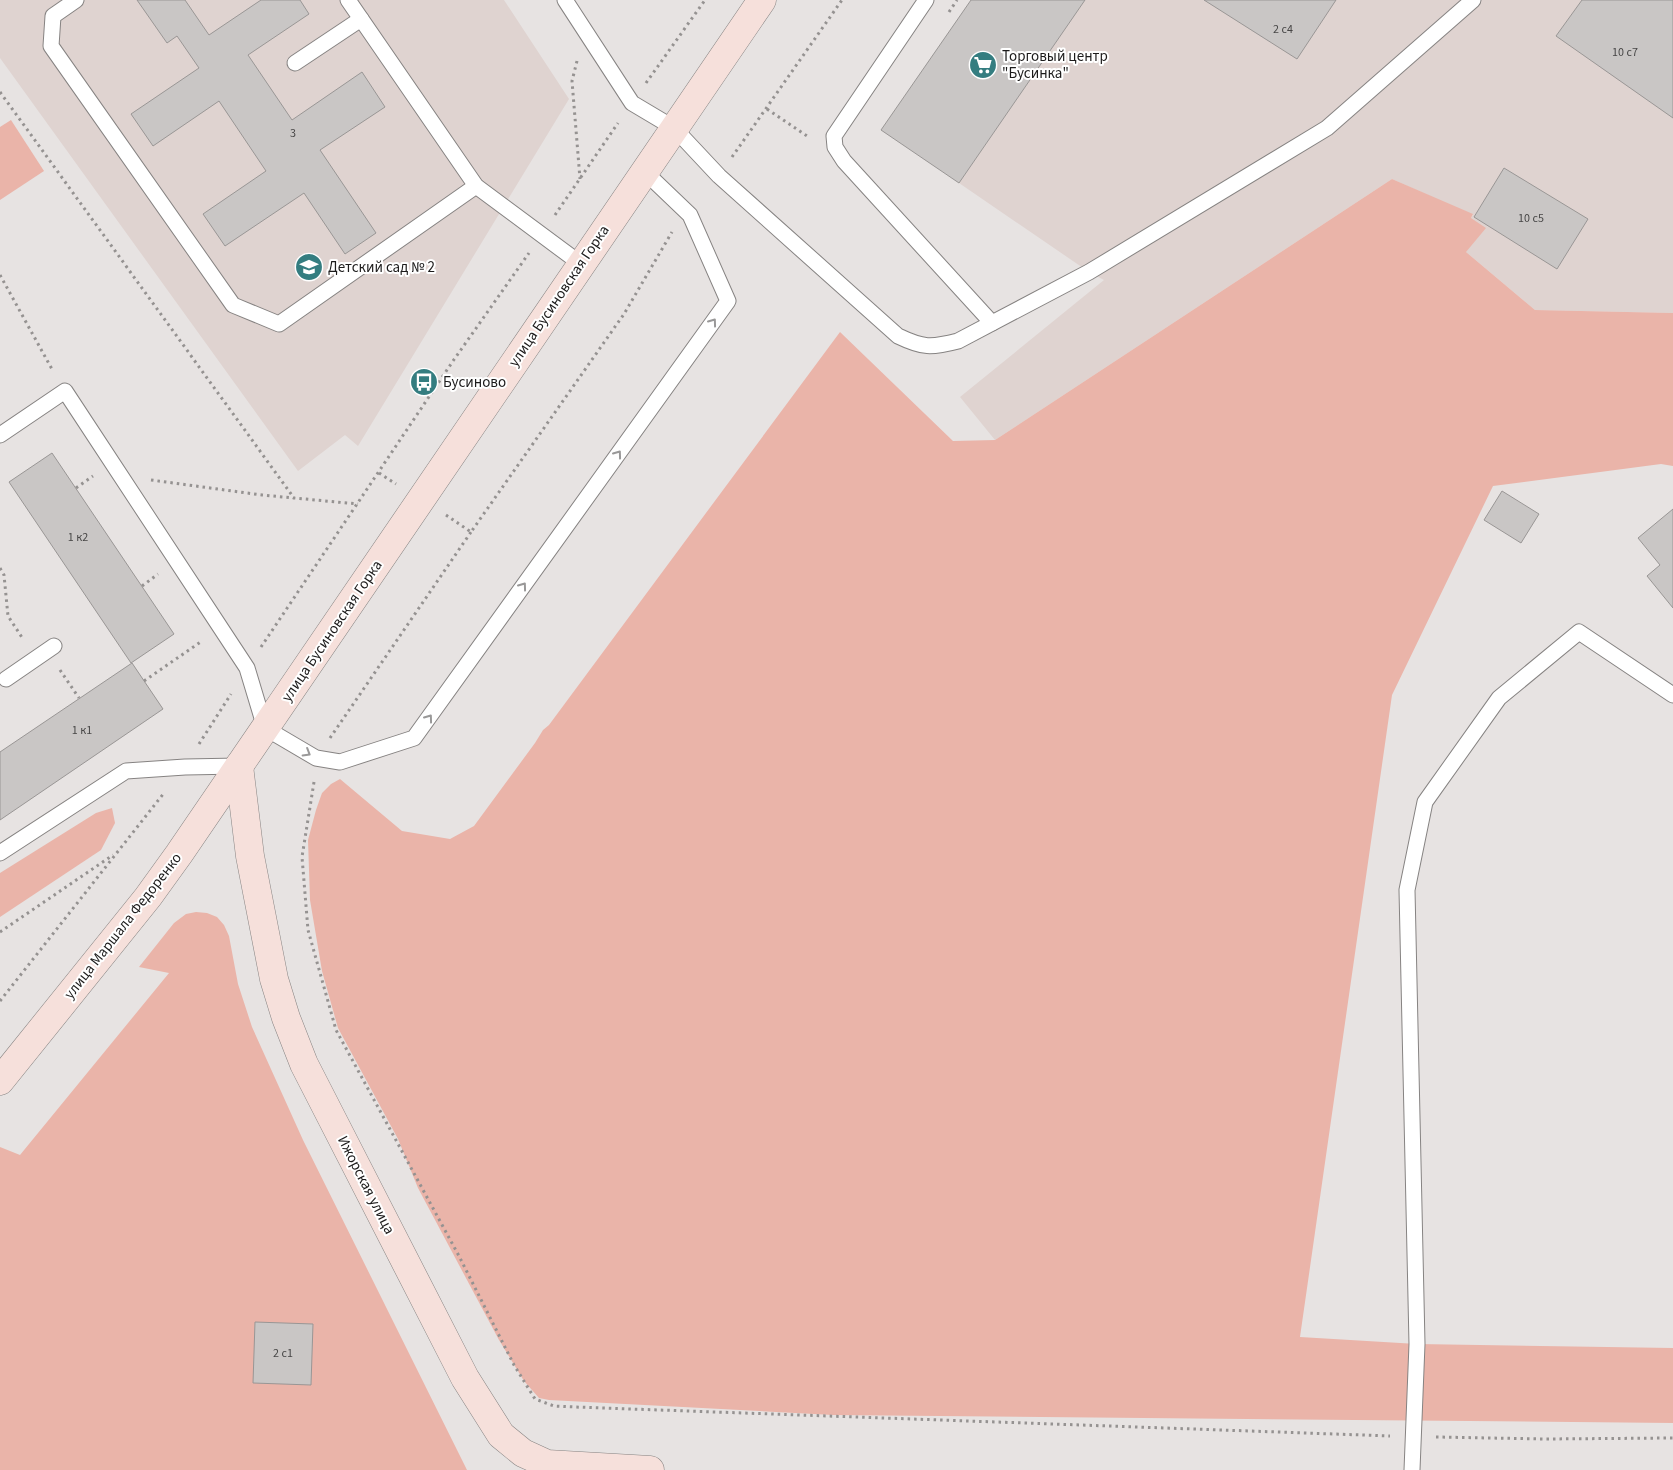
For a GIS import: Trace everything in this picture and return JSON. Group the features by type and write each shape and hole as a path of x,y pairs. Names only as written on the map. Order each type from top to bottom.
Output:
{"street":[{"name":"улица Бусиновская Горка","path":"239,766 762,0"},
{"name":"улица Маршала Федоренко","path":"0,1081 148,897 239,766"},
{"name":"Ижорская улица","path":"239,766 250,856 274,979 286,1018 304,1064 465,1378 501,1435 523,1453 545,1467 650,1470"}],"lane":[{"path":"76,0 53,16 51,46 232,305 279,324 476,186"},
{"path":"348,0 476,186 582,264"},
{"path":"565,0 632,103 674,128 719,176 898,336 917,345 937,347 958,341 1089,272 1327,128 1473,0"},
{"path":"926,0 834,136 835,147 844,161 992,323"},
{"path":"295,64 361,19"},
{"path":"0,435 65,391 247,668 265,728 316,758 340,762 414,738 728,301 690,215 644,171"},
{"path":"1412,1470 1417,1344 1407,890 1425,802 1499,698 1579,632 1673,695"},
{"path":"2,677 46,652"},
{"path":"0,853 126,771 239,766"}],"path":[{"path":"453,362 705,0"},
{"path":"719,176 842,0"},
{"path":"580,179 572,81 584,28"},
{"path":"0,92 294,498"},
{"path":"767,109 788,122"},
{"path":"690,215 671,233 624,314 316,758 302,857 308,930 336,1030 459,1256 514,1365 535,1399 554,1406 575,1408 1413,1437 1673,1438"},
{"path":"0,275 65,391"},
{"path":"379,473 471,532"},
{"path":"121,476 294,498 358,504"},
{"path":"0,568 4,575 8,616 46,652 79,698"},
{"path":"144,681 221,628"},
{"path":"0,932 116,854"}],"shaded area":[{"name":"Детский сад № 2","path":"0,0 504,0 569,99 358,446 345,435 298,471 0,58"},
{"path":"1085,0 1673,0 1673,313 1535,310 1466,252 1473,215 1392,179 995,440 960,397 1104,280 1089,272 959,183"},
{"path":"11,120 44,171 0,200 0,127"},
{"path":"1392,179 1473,214 1471,218 1486,228 1466,252 1535,310 1673,313 1673,466 1661,464 1493,486 1392,695 1300,1337 1417,1344 1673,1348 1673,1423 833,1415 539,1398 524,1381 499,1340 418,1188 398,1139 338,1028 322,971 310,900 308,840 322,793 331,784 340,779 402,831 450,839 474,826 543,730 549,725 840,332 953,441 995,440"},
{"path":"112,808 115,823 101,850 0,917 0,873 96,813"},
{"path":"196,912 207,913 217,917 224,925 229,936 238,984 252,1027 303,1140 467,1470 0,1470 0,1147 20,1155 169,973 139,967 174,923 186,914"}],"building":[{"path":"137,0 185,0 209,35 261,0 300,0 309,14 248,55 292,120 362,72 385,107 320,150 376,233 345,254 304,193 225,246 203,214 266,171 219,101 153,146 131,114 199,68 177,36 167,43"},
{"name":"Торговый центр \"Бусинка\"","path":"971,0 1085,0 959,183 881,130"},
{"path":"1204,0 1336,0 1297,59"},
{"path":"1582,0 1673,0 1673,118 1556,36"},
{"path":"1504,168 1588,219 1557,269 1474,217"},
{"path":"52,453 174,634 131,663 9,482"},
{"path":"1502,491 1539,514 1521,543 1484,520"},
{"path":"1673,509 1673,608 1647,576 1660,565 1638,538"},
{"path":"132,663 163,709 0,820 0,752"},
{"path":"255,1322 313,1324 311,1385 253,1383"}],"place":[{"name":"Торговый центр \"Бусинка\"","path":"983,65"},
{"name":"Детский сад № 2","path":"309,267"},
{"name":"Бусиново","path":"424,382"}]}
